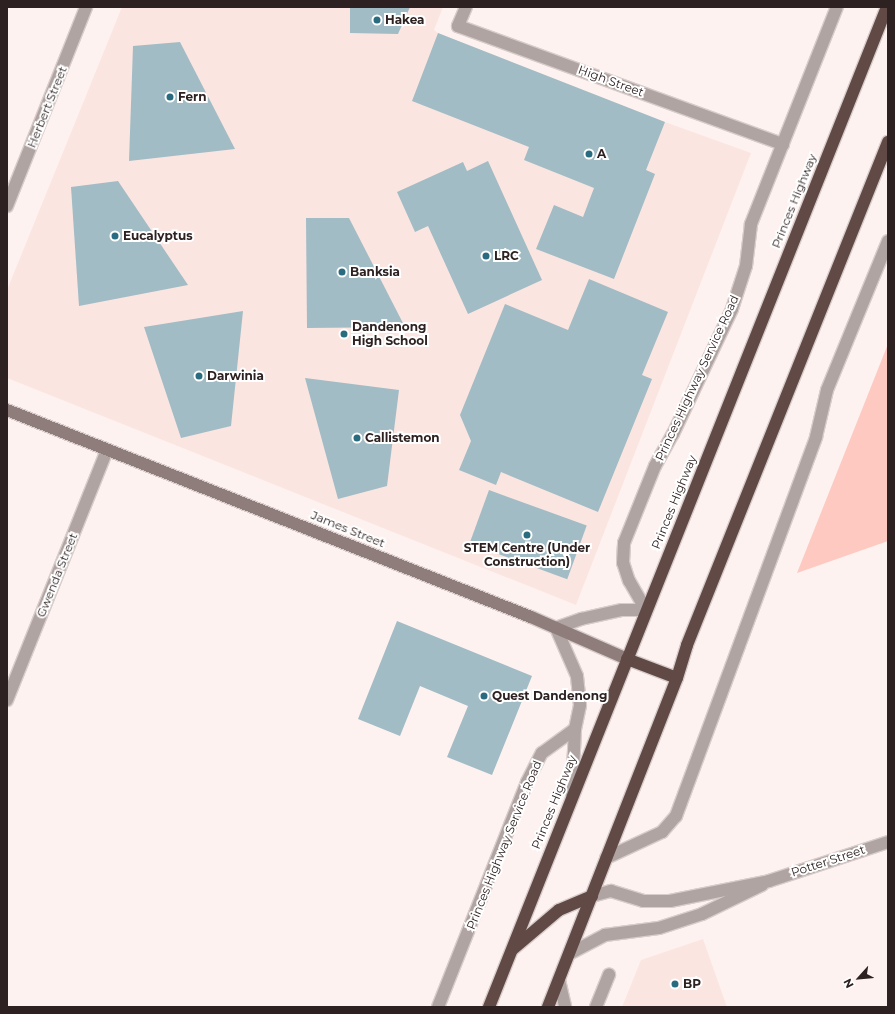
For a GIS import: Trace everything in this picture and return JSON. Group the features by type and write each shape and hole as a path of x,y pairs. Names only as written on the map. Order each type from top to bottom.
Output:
{"highway":[{"name":"Princes Highway","path":"489,1007 572,794 887,7"},
{"path":"548,1007 677,678 687,645 888,142"},
{"name":"James Street","path":"627,659 677,678"},
{"path":"512,950 559,910 592,896"}],"street":[{"name":"Herbert Street","path":"7,206 86,7"},
{"name":"High Street","path":"466,7 458,26 783,144"},
{"name":"Princes Highway Service Road","path":"646,610 629,581 623,563 624,544 655,466 674,434 732,309 746,266 751,224 837,7"},
{"path":"606,858 662,832 676,816 816,437 827,390 888,241"},
{"name":"James Street","path":"7,410 556,628 627,659"},
{"name":"Gwenda Street","path":"7,700 107,450"},
{"path":"572,794 575,729 580,705 577,676 556,628 581,619 622,610 646,610"},
{"name":"Princes Highway Service Road","path":"438,1007 530,776 542,753 575,729"},
{"name":"Potter Street","path":"592,896 611,891 637,900 655,903 768,881 888,842"},
{"name":"Potter Street","path":"569,954 605,935 659,928 718,908 768,881"},
{"path":"713,891 718,908"},
{"path":"596,1007 609,975"},
{"path":"559,980 565,1007"}],"shaded area":[{"name":"Dandenong High School","path":"122,7 443,7 434,30 438,33 665,122 751,153 576,605 7,378 7,290"},
{"path":"888,344 888,541 797,573"},
{"name":"BP","path":"703,939 727,1007 622,1007 641,960"}],"building":[{"name":"Hakea","path":"350,7 410,7 398,34 350,33"},
{"name":"A","path":"438,33 665,122 646,170 655,174 614,279 536,249 554,205 583,217 594,188 524,160 529,147 412,101"},
{"name":"Fern","path":"180,42 235,149 129,161 133,46"},
{"name":"LRC","path":"488,161 542,280 468,314 428,226 415,232 397,192 463,162 467,171"},
{"name":"Eucalyptus","path":"118,181 188,285 79,306 71,187"},
{"name":"Banksia","path":"306,218 349,218 405,327 307,328"},
{"path":"589,279 668,312 642,375 652,379 598,512 501,472 496,485 459,470 471,441 460,415 505,304 568,330"},
{"name":"Darwinia","path":"243,311 231,426 181,438 144,327"},
{"name":"Callistemon","path":"305,378 399,390 387,486 338,499"},
{"name":"STEM Centre (Under Construction)","path":"489,490 587,526 567,579 470,544"},
{"name":"Quest Dandenong","path":"397,621 532,676 492,775 447,757 468,706 420,686 400,736 358,719"}],"place":[{"name":"Hakea","path":"377,20"},
{"name":"Fern","path":"170,97"},
{"name":"A","path":"589,154"},
{"name":"Eucalyptus","path":"115,236"},
{"name":"LRC","path":"486,256"},
{"name":"Banksia","path":"342,272"},
{"name":"Dandenong High School","path":"344,334"},
{"name":"Darwinia","path":"199,376"},
{"name":"Callistemon","path":"357,438"},
{"name":"STEM Centre (Under Construction)","path":"527,535"},
{"name":"Quest Dandenong","path":"484,696"},
{"name":"BP","path":"675,984"}]}
